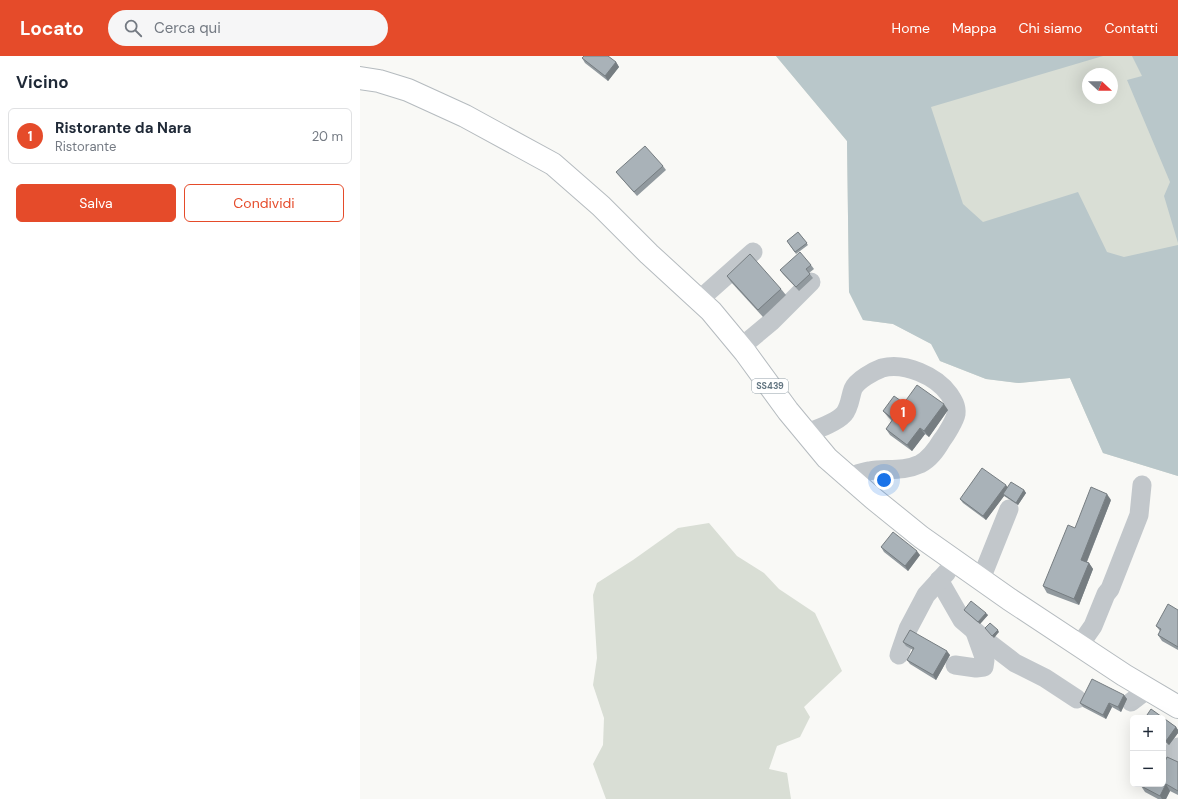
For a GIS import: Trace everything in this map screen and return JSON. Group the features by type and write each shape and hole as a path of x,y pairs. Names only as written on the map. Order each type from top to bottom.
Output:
{"main road":[{"name":"SS439","path":"360,78 379,81 408,90 465,116 553,164 601,206 649,254 712,311 741,347 788,411 827,458 874,500 956,562 1079,646 1178,707"}],"lane":[{"path":"700,300 754,252"},
{"path":"741,347 771,322 811,282"},
{"path":"806,433 828,425 844,415 849,406 854,387 863,378 882,368 896,367 916,370 933,378 946,390 955,403 956,414 947,434 933,455 920,464 902,470 869,471 849,477"},
{"path":"1079,646 1093,626 1106,594 1110,590 1139,515 1142,485"},
{"path":"981,579 1009,509"},
{"path":"899,655 908,630 926,595 956,562"},
{"path":"939,580 962,620 1015,663 1045,678 1078,699"},
{"path":"955,665 984,668 985,660 975,631"},
{"path":"1131,702 1148,689"},
{"path":"1166,763 1174,750 1178,747"}],"shaded area":[{"path":"776,56 1178,56 1178,476 1103,453 1070,378 1019,383 986,379 940,361 932,344 893,324 863,320 849,292 847,141"},
{"path":"776,56 1103,56 931,107 963,204 983,222 1078,192 1107,252 1124,257 1178,245 1178,476 1103,453 1070,378 1019,383 986,379 940,361 931,344 893,324 863,320 849,292 847,141"},
{"path":"1132,56 1178,56 1178,243 1164,196 1170,182 1127,80 1142,76"},
{"path":"709,523 737,556 764,573 779,589 815,613 842,671 804,707 810,717 800,737 777,746 769,769 787,773 791,799 606,799 593,764 603,745 604,718 593,685 597,658 593,595 597,583 678,528"}],"building":[{"path":"584,56 608,56 616,62 605,76 582,58"},
{"path":"645,146 663,166 634,192 616,172"},
{"path":"798,232 807,243 795,252 787,241"},
{"path":"800,252 811,265 806,269 810,274 796,287 780,270"},
{"path":"750,254 781,289 758,310 727,276"},
{"path":"917,385 944,404 924,431 920,428 907,445 886,429 893,419 883,411 894,396 904,403"},
{"path":"982,468 1006,485 983,516 960,499"},
{"path":"1011,482 1024,490 1016,503 1003,494"},
{"path":"1091,487 1107,494 1081,560 1089,563 1074,599 1043,586 1068,525 1075,528"},
{"path":"893,532 917,551 905,566 881,547"},
{"path":"971,601 986,613 978,622 964,610"},
{"path":"1168,604 1178,610 1178,647 1158,635 1161,629 1156,626"},
{"path":"990,623 998,630 992,636 985,628"},
{"path":"910,630 947,651 933,675 907,660 914,648 903,642"},
{"path":"1092,679 1124,695 1118,707 1109,703 1103,715 1080,703"},
{"path":"1151,709 1159,715 1147,715"},
{"path":"1166,720 1176,727 1166,741"},
{"path":"1167,757 1178,762 1178,791 1166,784"},
{"path":"1143,787 1164,787 1160,796"}],"place":[{"name":"Ristorante da Nara","path":"903,432"}]}
